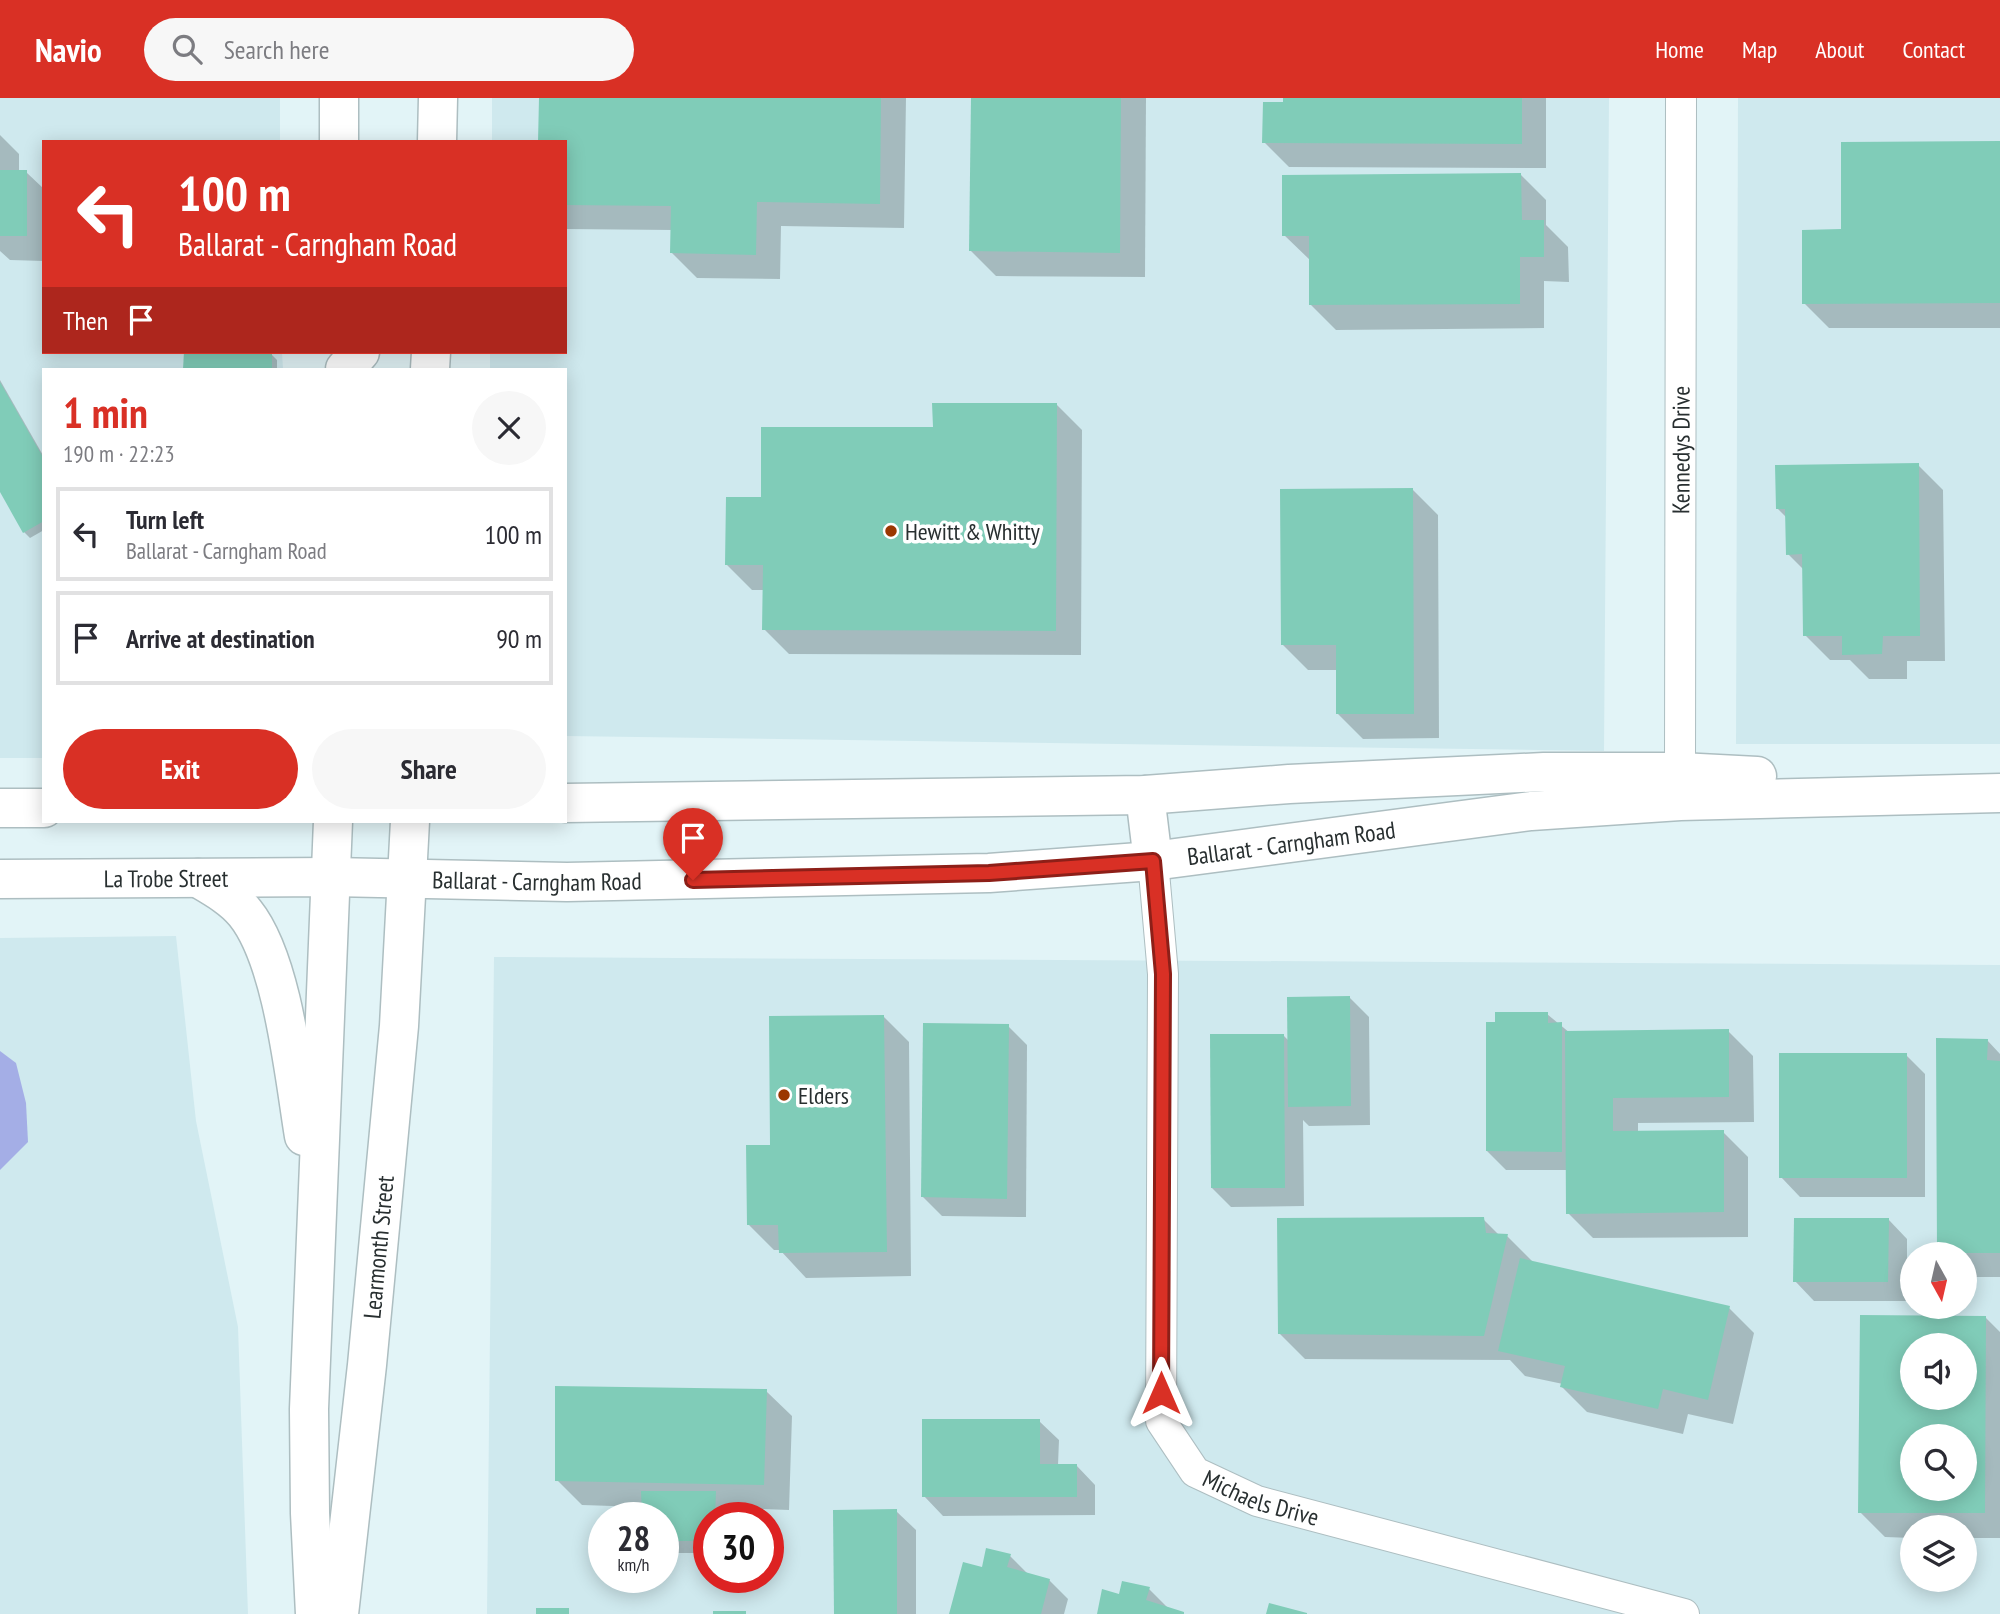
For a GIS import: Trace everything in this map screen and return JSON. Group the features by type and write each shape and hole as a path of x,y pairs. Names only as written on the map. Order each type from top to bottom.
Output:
{"main road":[{"path":"339,98 339,140"},
{"path":"425,140 438,115"},
{"path":"346,368 357,354"},
{"name":"Ballarat - Carngham Road","path":"567,803 1144,795 1289,784 1544,772 1680,786 2000,793"},
{"name":"Ballarat - Carngham Road","path":"332,877 567,882 989,873 1153,861 1531,811 1680,786"},
{"path":"1144,795 1153,861"},
{"path":"0,808 42,808"},
{"path":"315,1614 309,1450 333,823"},
{"name":"Learmonth Street","path":"339,1614 399,1026 410,823"},
{"name":"La Trobe Street","path":"0,879 332,877"},
{"path":"198,878 235,902 253,923 262,941 279,995 317,1205"}],"street":[{"name":"Kennedys Drive","path":"1680,786 1681,98"},
{"name":"Michaels Drive","path":"1153,861 1163,974 1161,1421 1195,1472 1257,1501 1684,1614"}],"shaded area":[{"path":"0,98 280,98 280,140 42,140 42,354 282,354 283,368 42,368 42,758 0,758"},
{"path":"492,98 1609,98 1604,751 567,736 567,368 490,368 490,354 567,354 567,140 492,140"},
{"path":"1738,98 2000,98 2000,744 1736,744"},
{"path":"176,936 196,1121 238,1327 248,1614 0,1614 0,938"},
{"path":"494,957 2000,965 2000,1614 487,1614"}],"water":[{"path":"0,1051 16,1063 26,1103 28,1142 0,1170"}],"building":[{"path":"539,98 881,98 880,204 757,202 756,255 670,253 671,206 567,205 567,140 538,140"},
{"path":"971,98 1121,98 1120,253 969,251"},
{"path":"1283,98 1522,98 1522,144 1262,143 1263,102 1283,102"},
{"path":"2000,141 2000,303 1802,304 1802,230 1841,229 1841,142"},
{"path":"0,170 27,170 27,236 0,236"},
{"path":"1521,173 1522,220 1544,220 1544,257 1520,257 1520,304 1309,305 1309,236 1282,236 1282,175"},
{"path":"184,354 272,354 272,368 183,368"},
{"path":"0,382 42,456 42,522 23,533 0,492"},
{"name":"Hewitt & Whitty","path":"932,403 1057,403 1056,631 762,630 763,565 725,565 726,497 761,497 761,427 933,427"},
{"path":"1919,463 1920,636 1883,636 1882,654 1842,655 1842,636 1803,636 1802,554 1786,555 1785,509 1776,509 1775,465"},
{"path":"1413,488 1414,714 1336,714 1336,645 1281,645 1280,489"},
{"path":"1350,996 1351,1106 1288,1107 1287,997"},
{"path":"1495,1012 1548,1012 1548,1023 1562,1022 1562,1152 1486,1151 1486,1022 1495,1022"},
{"path":"884,1015 887,1252 779,1253 778,1225 747,1225 746,1145 770,1145 769,1016"},
{"path":"923,1023 1009,1024 1007,1199 921,1197"},
{"path":"1729,1029 1729,1097 1613,1098 1613,1131 1724,1130 1724,1212 1566,1214 1565,1031"},
{"path":"1210,1034 1284,1034 1285,1188 1211,1188"},
{"path":"1936,1038 1988,1039 1987,1060 2000,1061 2000,1253 1978,1253 1978,1242 1937,1242"},
{"path":"1779,1053 1907,1053 1907,1178 1779,1178"},
{"path":"1484,1217 1486,1233 1508,1234 1484,1336 1278,1334 1277,1218"},
{"path":"1794,1218 1889,1218 1888,1282 1793,1282"},
{"path":"1520,1258 1730,1306 1708,1400 1663,1389 1658,1409 1560,1387 1565,1366 1498,1351"},
{"path":"1860,1315 1900,1315 1900,1320 1978,1320 1978,1316 1986,1316 1985,1513 1858,1513"},
{"path":"555,1386 767,1389 764,1485 555,1481"},
{"path":"922,1419 1040,1419 1040,1464 1077,1464 1077,1497 922,1497"},
{"path":"641,1491 716,1491 716,1502 693,1502 693,1541 679,1541 679,1502 641,1502"},
{"path":"897,1509 897,1614 834,1614 833,1510"},
{"path":"986,1548 1011,1554 1007,1567 1050,1579 1041,1614 949,1614 963,1562 982,1567"},
{"path":"1122,1581 1150,1587 1146,1600 1184,1614 1097,1614 1102,1589 1119,1594"},
{"path":"1269,1603 1307,1613 1307,1614 1266,1614"},
{"path":"536,1608 569,1608 569,1614 536,1614"},
{"path":"713,1611 746,1611 746,1614 713,1614"}],"place":[{"name":"Hewitt & Whitty","path":"891,531"},
{"name":"Elders","path":"784,1095"}],"route":[{"path":"693,880 989,873 1153,861 1163,974 1161,1393"}]}
